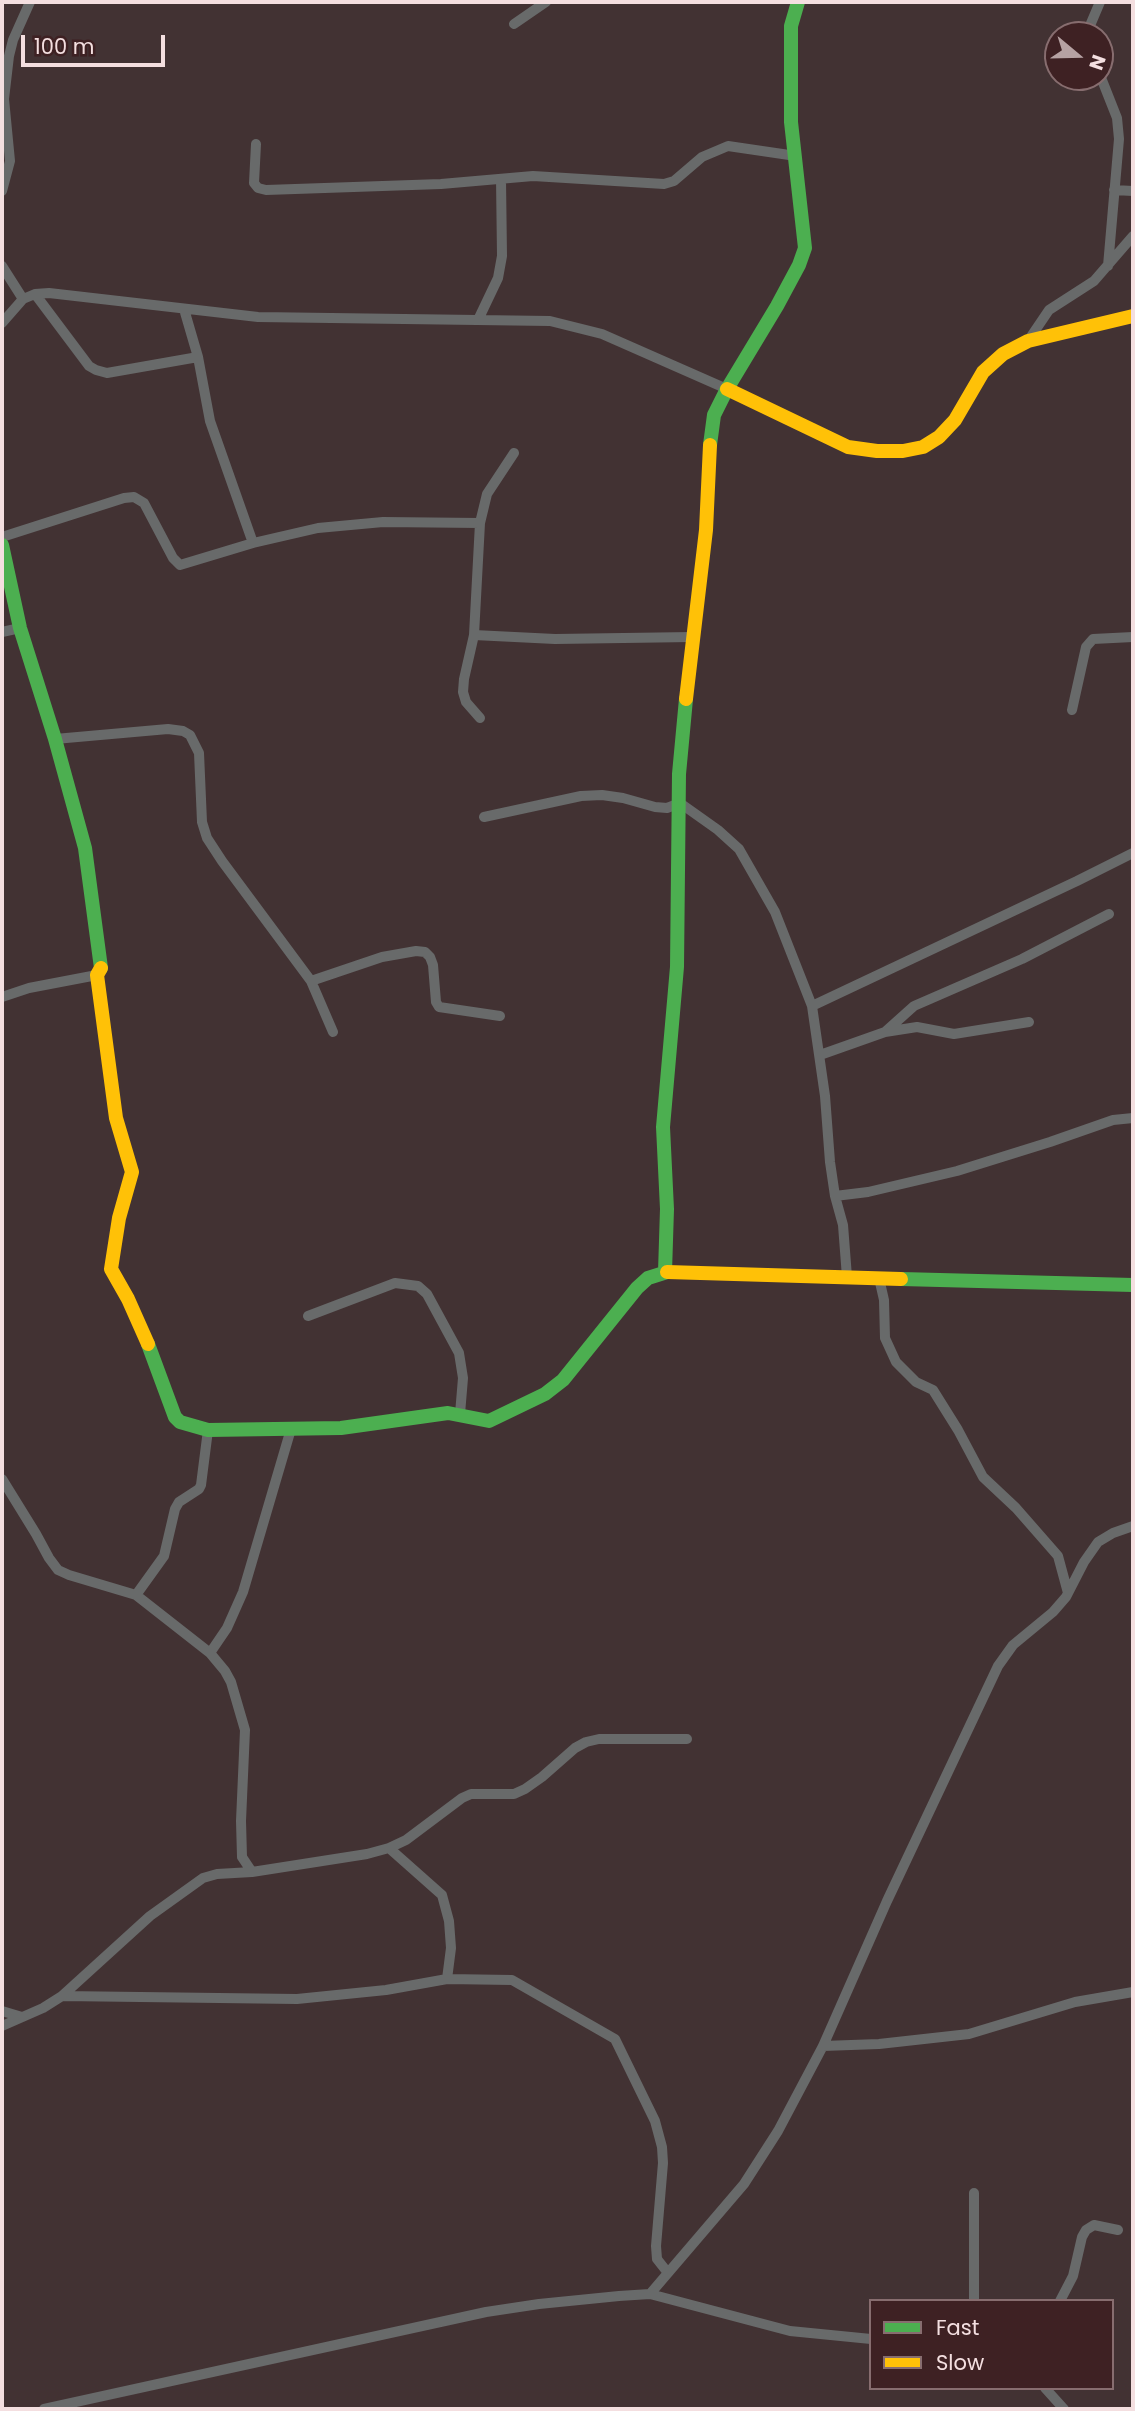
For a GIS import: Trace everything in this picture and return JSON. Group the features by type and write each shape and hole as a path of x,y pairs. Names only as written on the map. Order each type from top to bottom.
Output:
{"street":[{"path":"2,191 10,161 5,57 30,2"},
{"path":"514,24 546,2"},
{"path":"665,1272 667,1209 663,1127 677,967 679,774 692,637 706,530 711,428 714,415 727,389 777,306 805,248 791,122 791,26 798,2"},
{"path":"1092,21 1100,2"},
{"path":"2,34 13,40"},
{"path":"1106,91 1117,118 1119,139 1108,266"},
{"path":"257,145 254,183 266,190 441,184 550,176 664,184 674,181 702,158 727,146 796,156"},
{"path":"478,320 498,278 502,256 501,179"},
{"path":"1114,190 1133,191"},
{"path":"1028,341 1049,310 1094,281 1133,236"},
{"path":"2,265 23,299"},
{"path":"2,323 23,299 35,294 49,293 258,317 550,321 602,334 727,389 848,447 903,451 923,447 939,437 955,420 983,372 1003,354 1028,341 1133,316"},
{"path":"35,294 89,366 96,370 107,373 198,357"},
{"path":"184,309 198,357 210,421 253,543"},
{"path":"480,718 466,702 463,692 474,635 480,523 487,494 514,453"},
{"path":"2,537 134,497 144,503 173,558 180,565 253,543 318,528 383,522 480,523"},
{"path":"2,545 20,628 55,739 85,848 101,958 101,968 97,975 116,1118 132,1172 119,1218 111,1269 147,1341 175,1417 187,1425 208,1430 341,1428 448,1413 489,1421 545,1394 563,1380 637,1288 648,1278 665,1272 1133,1285"},
{"path":"2,632 20,628"},
{"path":"474,635 555,639 692,637"},
{"path":"1072,710 1086,648 1093,639 1133,637"},
{"path":"55,739 167,729 183,731 190,735 199,753 201,822 207,838 310,981 333,1032"},
{"path":"484,817 581,796 603,795 667,808 680,803"},
{"path":"680,803 739,849 775,912 813,1006 835,1196 843,1225 847,1277"},
{"path":"813,1006 1133,853"},
{"path":"885,1032 914,1006 1022,960 1109,914"},
{"path":"310,981 382,957 425,952 433,965 436,1002 439,1007 500,1016"},
{"path":"2,997 29,988 97,975"},
{"path":"820,1055 885,1032 917,1027 954,1034 1029,1022"},
{"path":"835,1196 868,1192 957,1171 1113,1120 1133,1118"},
{"path":"879,1278 884,1300 886,1338 896,1362 916,1382 933,1390 983,1477 1016,1507 1058,1556 1068,1593"},
{"path":"308,1316 396,1283 418,1286 427,1294 459,1353 464,1378 460,1414"},
{"path":"211,1653 227,1628 243,1592 291,1429"},
{"path":"136,1595 164,1556 179,1502 201,1485 208,1430"},
{"path":"2,1479 58,1570 136,1595 211,1653 231,1682 245,1730 242,1857 252,1872"},
{"path":"650,2294 744,2184 778,2131 823,2046 887,1901 998,1666 1013,1645 1053,1612 1068,1593 1098,1542 1133,1526"},
{"path":"2,2026 62,1996 150,1916 190,1886 217,1874 252,1872 367,1854 389,1848 406,1840 471,1794 514,1794 525,1789 586,1742 599,1739 688,1739"},
{"path":"389,1848 442,1895 449,1921 451,1948 447,1979"},
{"path":"62,1996 297,1999 386,1990 447,1979 512,1979 615,2039 655,2121 662,2147 656,2246 657,2259 668,2273"},
{"path":"823,2046 879,2044 969,2034 1074,2002 1133,1993"},
{"path":"2,2011 22,2017"},
{"path":"974,2193 974,2299"},
{"path":"1061,2299 1073,2276 1082,2236 1086,2230 1094,2225 1118,2230"},
{"path":"44,2409 486,2312 539,2304 650,2294 790,2331 869,2339"},
{"path":"1047,2390 1065,2409"}],"traffic: fast":[{"path":"710,445 714,415 777,306 805,248 791,122 791,26 798,2"},
{"path":"2,545 20,628 55,739 85,848 101,968"},
{"path":"665,1272 667,1209 663,1127 677,967 679,774 686,699"},
{"path":"148,1344 175,1417 180,1422 208,1430 341,1428 448,1413 489,1421 545,1394 563,1380 637,1288 648,1278 667,1272"},
{"path":"901,1279 1133,1285"}],"traffic: slow":[{"path":"727,389 848,447 903,451 923,447 939,437 955,420 983,372 1003,354 1028,341 1133,316"},
{"path":"686,699 706,530 710,445"},
{"path":"101,968 97,975 116,1118 132,1172 119,1218 111,1269 148,1344"},
{"path":"667,1272 901,1279"}]}
